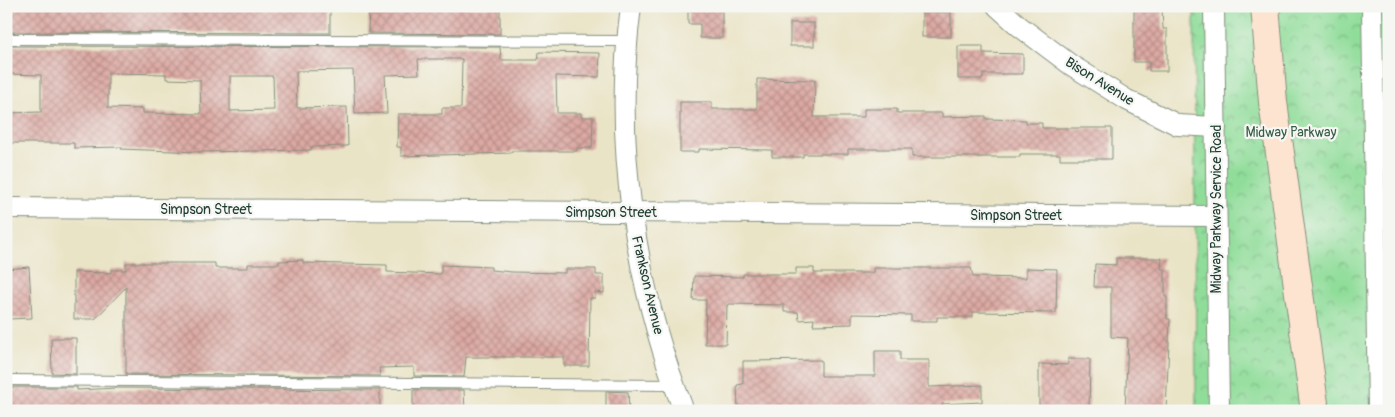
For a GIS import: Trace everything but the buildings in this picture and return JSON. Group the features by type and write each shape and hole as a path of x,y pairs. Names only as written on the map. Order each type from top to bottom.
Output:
{"street":[{"name":"Frankson Avenue","path":"631,6 624,82 625,140 633,212 652,310 674,385 684,411"},
{"name":"Bison Avenue","path":"997,6 1019,26 1071,65 1127,100 1178,125 1216,127"},
{"name":"Midway Parkway Service Road","path":"1214,6 1219,411"},
{"path":"1265,6 1275,120 1316,411"},
{"path":"1372,6 1378,411"},
{"name":"Simpson Street","path":"6,208 1216,216"}],"lane":[{"path":"6,39 627,41"},
{"path":"6,380 674,385"}],"green space":[{"name":"Midway Parkway","path":"1194,6 1389,6 1389,411 1196,411"}]}
